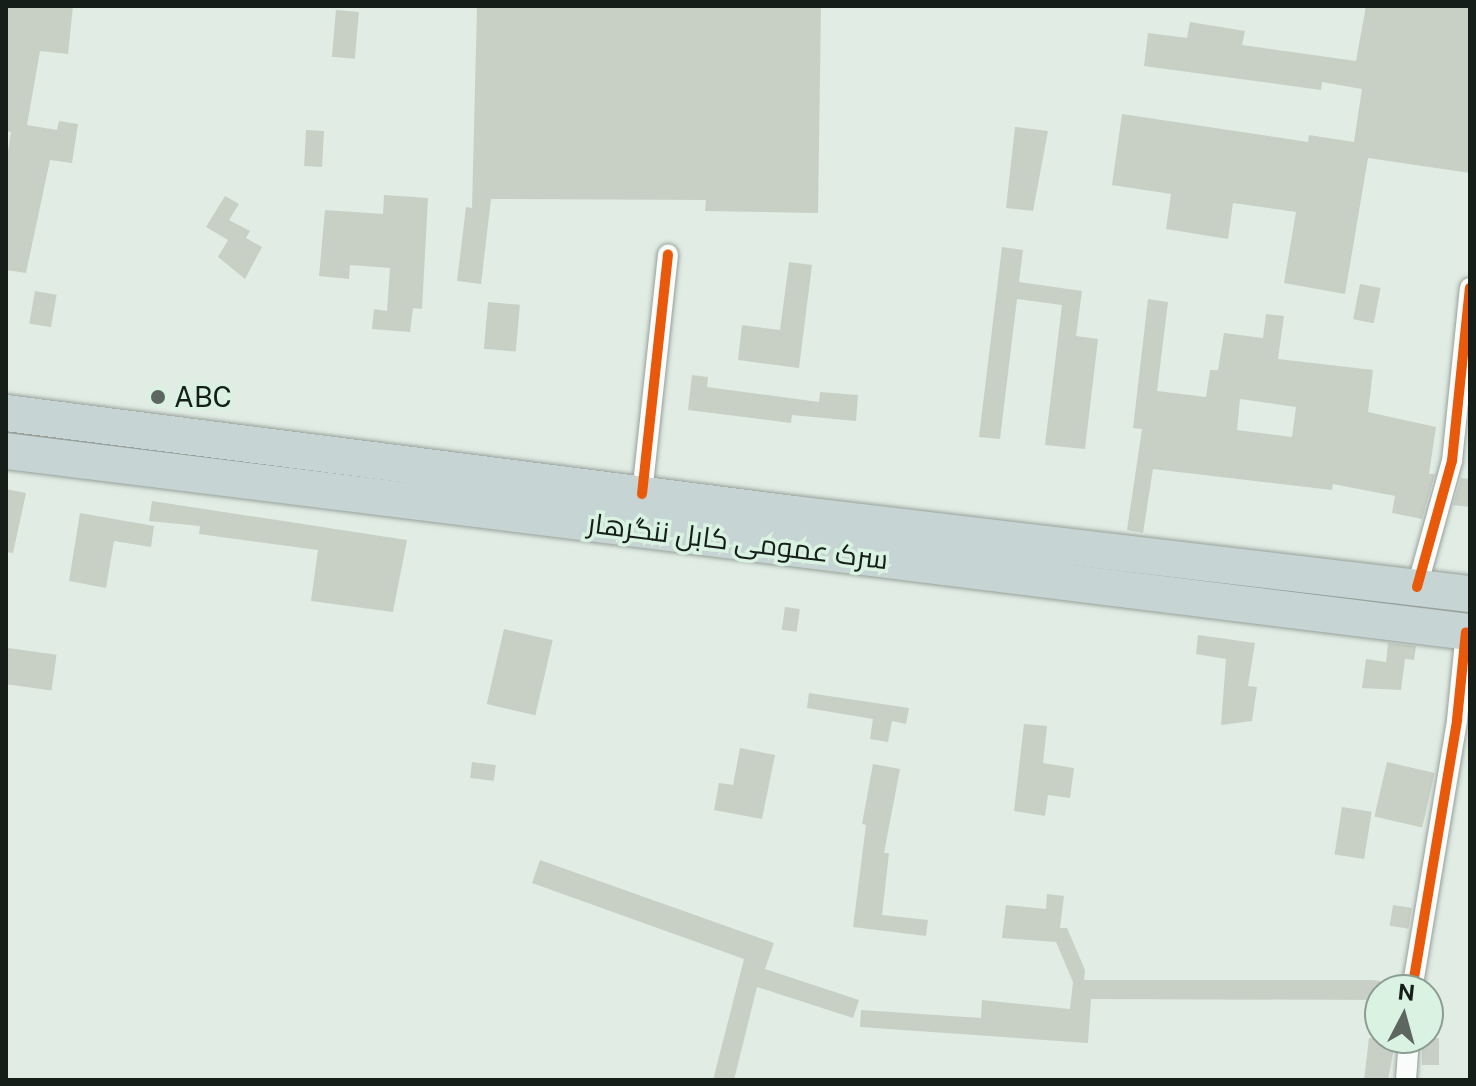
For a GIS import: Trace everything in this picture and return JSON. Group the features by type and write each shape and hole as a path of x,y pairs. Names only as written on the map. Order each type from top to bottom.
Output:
{"highway":[{"name":"سرک عمومی کابل ننگرهار","path":"6,413 1470,594"},
{"name":"سرک عمومی کابل ننگرهار","path":"6,451 1468,632"},
{"path":"948,568 951,532"}],"street":[{"path":"642,494 668,254"},
{"path":"1417,587 1452,461 1470,288"},
{"path":"1415,974 1457,720 1468,632"},
{"path":"1406,1080 1408,1054"}],"building":[{"path":"6,6 73,6 68,54 40,51 27,125 57,130 59,121 78,124 72,163 50,160 26,273 6,270 6,165 11,132 6,131"},
{"path":"477,6 821,6 818,213 705,211 706,200 491,199 481,284 457,281 466,207 472,208"},
{"path":"1366,6 1470,6 1470,173 1368,158 1345,294 1284,283 1296,212 1233,203 1228,239 1166,229 1171,194 1112,185 1122,114 1308,142 1309,135 1354,142 1362,89 1322,82 1321,90 1144,66 1148,33 1187,38 1190,22 1245,31 1242,45 1356,61"},
{"path":"336,10 359,12 355,59 332,57"},
{"path":"1015,127 1048,131 1033,211 1006,208"},
{"path":"306,130 324,131 322,167 304,166"},
{"path":"384,195 428,198 422,309 413,308 410,332 372,329 374,309 387,311 390,268 350,265 349,279 319,276 325,210 383,214"},
{"path":"225,196 239,204 229,220 250,231 246,238 262,247 245,279 218,257 228,240 206,227"},
{"path":"1002,247 1023,250 1019,282 1082,291 1076,336 1098,339 1085,449 1045,445 1062,305 1017,299 1000,439 979,437"},
{"path":"789,262 812,265 799,368 738,360 742,325 780,330"},
{"path":"1360,284 1381,288 1374,323 1353,319"},
{"path":"35,291 57,295 51,327 29,323"},
{"path":"1148,299 1168,302 1157,391 1206,397 1210,370 1218,370 1224,333 1263,338 1266,314 1284,316 1278,359 1373,370 1368,412 1436,427 1429,474 1435,474 1422,519 1392,513 1395,496 1333,484 1332,490 1153,469 1143,533 1127,530 1142,429 1133,428","holes":["1240,399 1296,407 1292,437 1237,430"]},
{"path":"488,302 520,305 516,352 484,349"},
{"path":"692,375 708,377 707,387 819,402 820,392 858,395 856,421 792,415 791,423 688,410"},
{"path":"1461,478 1470,479 1470,507 1453,505"},
{"path":"6,489 26,493 13,553 6,552"},
{"path":"152,501 407,540 393,612 311,601 318,550 199,534 200,526 149,521"},
{"path":"80,513 154,526 151,547 114,541 106,588 69,581"},
{"path":"785,607 800,609 797,632 782,630"},
{"path":"504,629 553,640 535,715 487,704"},
{"path":"1198,635 1255,643 1248,686 1257,687 1252,721 1221,725 1226,659 1196,654"},
{"path":"1388,643 1416,646 1414,660 1405,659 1401,690 1362,688 1366,659 1386,662"},
{"path":"8,648 57,655 52,690 6,684"},
{"path":"809,693 909,708 906,724 892,721 888,742 870,739 873,719 807,708"},
{"path":"1024,724 1047,726 1043,763 1074,768 1070,798 1048,795 1045,816 1014,811"},
{"path":"740,748 775,755 762,819 714,810 719,783 733,785"},
{"path":"472,762 496,765 494,781 470,778"},
{"path":"1387,762 1435,773 1422,828 1374,817"},
{"path":"873,764 900,769 884,853 889,853 882,915 928,920 926,936 853,927 866,825 862,824"},
{"path":"1342,807 1372,812 1364,859 1334,854"},
{"path":"540,860 774,943 765,969 859,1000 853,1018 757,987 734,1080 713,1080 744,959 532,883"},
{"path":"1047,894 1064,896 1060,928 1067,928 1085,970 1084,980 1364,980 1364,1000 1091,999 1088,1043 860,1027 861,1010 981,1018 982,1000 1070,1009 1073,982 1056,942 1002,938 1006,905 1046,909"},
{"path":"1393,905 1412,908 1408,929 1390,926"},
{"path":"1367,1054 1393,1054 1388,1080 1364,1080"},
{"path":"1422,1054 1439,1054 1439,1065 1422,1065"}],"cycle path":[{"path":"642,494 668,254"},
{"path":"1417,587 1452,461 1470,288"},
{"path":"1415,974 1457,720 1466,632"}],"place":[{"name":"ABC","path":"158,397"}]}
